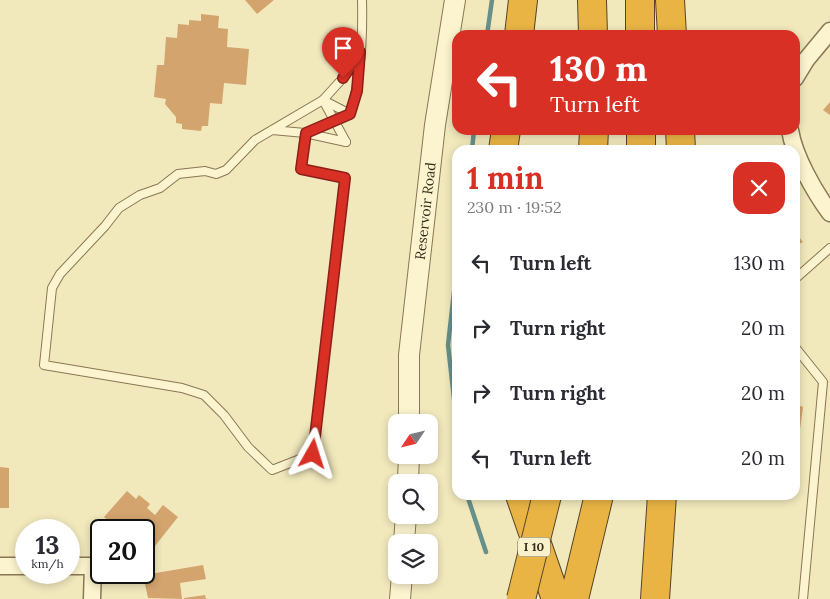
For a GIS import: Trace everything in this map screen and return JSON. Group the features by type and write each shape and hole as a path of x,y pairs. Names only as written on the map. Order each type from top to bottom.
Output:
{"highway":[{"path":"520,30 523,0"},
{"path":"592,0 593,30"},
{"path":"640,0 640,30"},
{"path":"670,0 672,30"},
{"path":"522,500 556,599"},
{"name":"I 10","path":"521,599 546,500"},
{"path":"574,599 598,500"},
{"path":"655,599 662,500"}],"street":[{"name":"Reservoir Road","path":"409,414 409,355 436,125 455,0"},
{"path":"800,70 830,30"},
{"path":"800,160 830,213"},
{"path":"0,566 15,566"},
{"path":"80,566 93,566 92,599"},
{"path":"400,599 401,584"}],"lane":[{"path":"306,133 350,114 357,91 363,24 362,0"},
{"path":"306,133 301,169 345,178 313,454 272,470 248,447 224,415 204,395 182,388 44,365 52,288 60,274 106,226 119,208 140,195 160,188 178,174 205,171 216,174 226,170 255,140 323,100 343,78 360,52"},
{"path":"323,100 350,114"},
{"path":"272,130 306,133 346,142 323,100"},
{"path":"800,275 830,248"},
{"path":"800,353 823,382 803,599"}],"building":[{"path":"245,0 274,0 257,14"},
{"path":"201,14 219,16 218,28 228,29 227,47 249,49 246,85 224,83 222,104 210,103 208,126 202,126 201,131 182,129 182,124 176,123 176,117 165,104 166,99 154,97 157,65 164,65 166,37 177,38 178,24 189,25 189,20 201,21"},
{"path":"830,102 830,115 823,110"},
{"path":"800,406 803,407 800,429"},
{"path":"0,467 9,468 9,508 0,508"},
{"path":"127,491 136,499 139,495 150,504 147,508 155,515 163,505 178,517 155,546 155,519 106,519 104,517"},
{"path":"203,565 206,579 180,583 182,599 148,598 145,584 155,584 155,573"},
{"path":"205,595 206,599 184,599 184,598"}],"waterway":[{"path":"488,30 492,0"},
{"path":"472,145 474,135"},
{"path":"452,310 448,345 452,381"},
{"path":"469,500 486,552"}],"route":[{"path":"313,454 345,178 301,169 306,133 350,114 357,91 360,52 343,78"}]}
